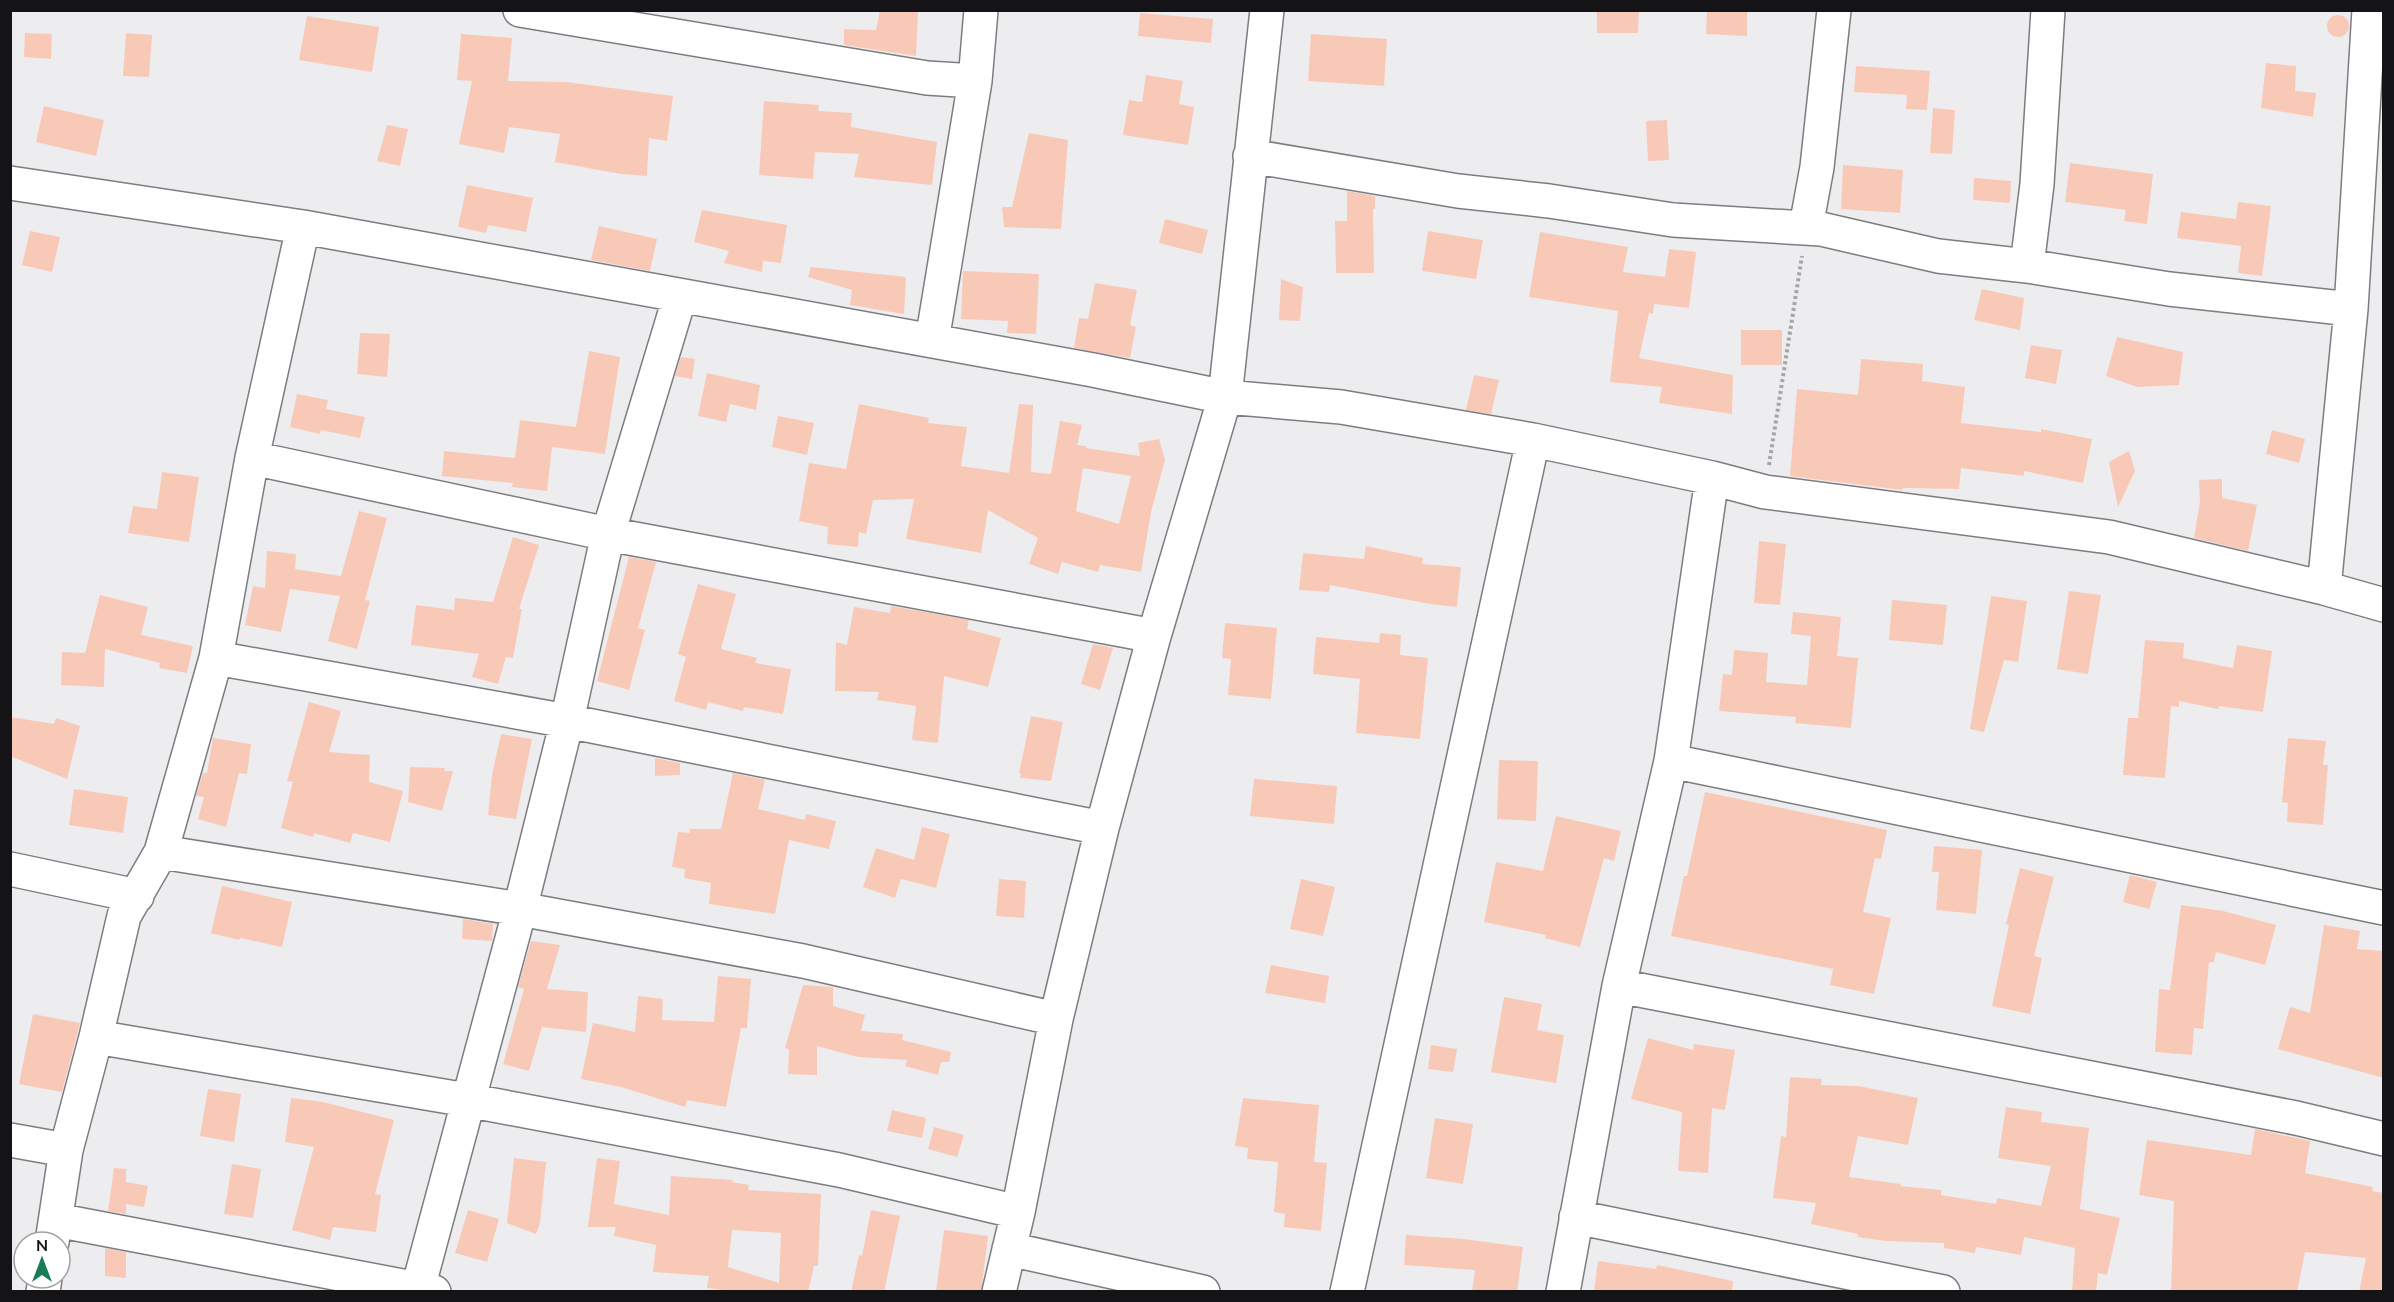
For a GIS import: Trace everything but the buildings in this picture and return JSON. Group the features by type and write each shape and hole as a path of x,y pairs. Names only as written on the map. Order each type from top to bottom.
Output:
{"street":[{"path":"520,10 927,78 975,81"},
{"path":"932,341 975,81 981,10"},
{"path":"999,1292 1018,1212 1056,1019 1102,828 1154,636 1225,397 1267,10"},
{"path":"1806,227 1817,167 1834,10"},
{"path":"2027,266 2037,184 2048,10"},
{"path":"2324,588 2351,309 2369,10"},
{"path":"1250,156 1458,191 1549,201 1673,220 1806,227 1938,256 2027,266 2169,289 2351,309"},
{"path":"10,183 303,227 932,341 1225,397 1341,406 1533,441 1712,478 1765,492 2109,537 2324,588 2384,605"},
{"path":"54,1230 66,1150 96,1037 124,916 161,852 216,658 252,458 303,227"},
{"path":"72,1234 423,1290 467,1100 520,909 567,722 608,534 680,296"},
{"path":"1347,1292 1533,441"},
{"path":"252,458 608,534 1154,636"},
{"path":"1563,1292 1619,986 1671,761 1712,478"},
{"path":"216,658 567,722 1102,828"},
{"path":"1671,761 2384,908"},
{"path":"161,852 520,909 803,961 1056,1019"},
{"path":"10,869 137,896"},
{"path":"1619,986 2296,1118 2384,1139"},
{"path":"96,1037 467,1100 839,1170 1018,1212"},
{"path":"10,1140 66,1150"},
{"path":"1576,1217 1943,1292"},
{"path":"1009,1249 1203,1292"}],"path":[{"path":"1765,492 1806,227"}]}
